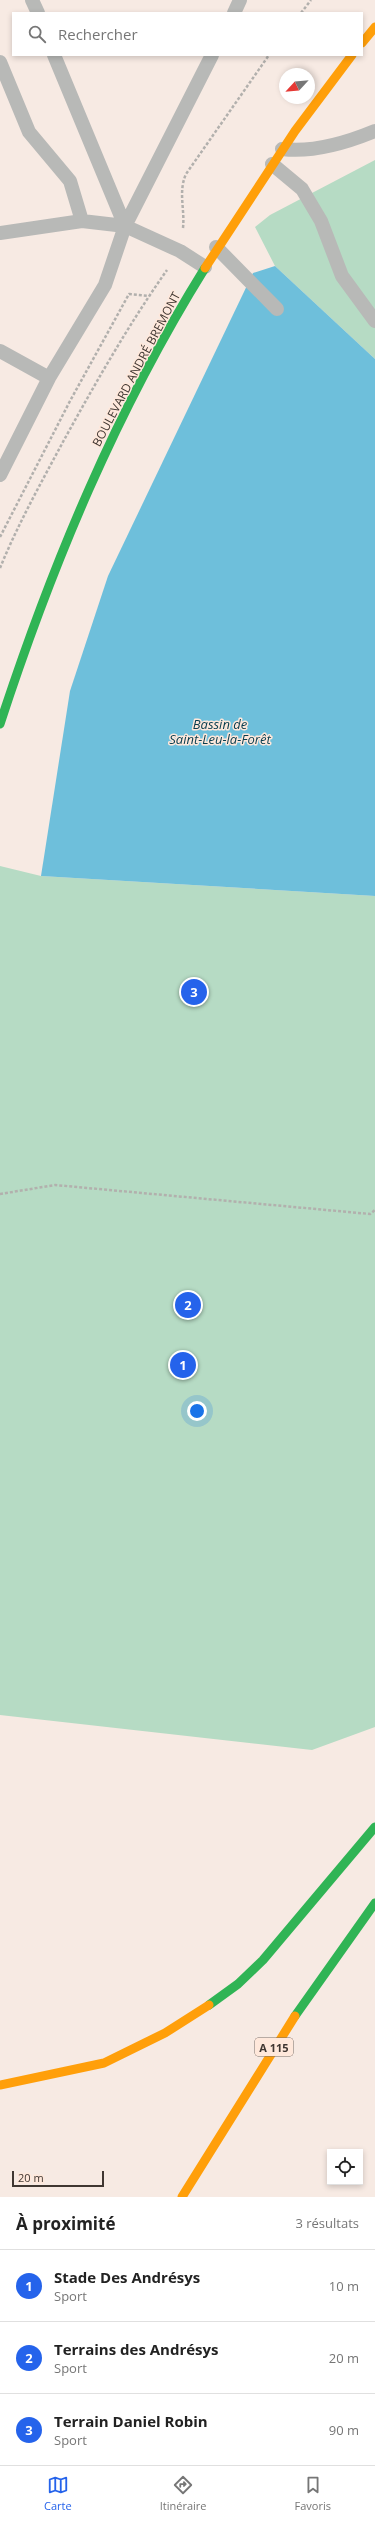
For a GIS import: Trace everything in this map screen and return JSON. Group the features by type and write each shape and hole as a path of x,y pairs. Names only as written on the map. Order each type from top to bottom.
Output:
{"main road":[{"path":"363,42 375,27"},
{"name":"BOULEVARD ANDRÉ BREMONT","path":"0,724 38,612 96,473 138,388 216,247 282,149 351,56"},
{"path":"0,2085 82,2069 104,2062 165,2033 211,2004 238,1984 263,1960 375,1827"},
{"name":"A 115","path":"182,2197 236,2104 321,1976 375,1903"}],"lane":[{"path":"32,0 38,12"},
{"path":"234,12 240,0"},
{"path":"54,56 106,184 126,226"},
{"path":"0,475 49,378 105,285 126,226 211,56"},
{"path":"0,62 29,132 70,181 82,221"},
{"path":"359,138 375,120"},
{"path":"282,149 303,152 359,138 375,131"},
{"path":"272,164 302,189 320,221 342,276 375,321"},
{"path":"0,233 82,221 126,226 180,251 205,267"},
{"path":"216,247 277,309"},
{"path":"0,351 49,378"}],"path":[{"path":"302,12 311,0"},
{"path":"0,568 46,472 74,422 149,296 180,251 184,216 181,185 186,174 268,56"},
{"path":"0,537 70,401 129,294 149,296"},
{"path":"0,1194 55,1185 370,1214 375,1210"}],"green space":[{"path":"375,160 375,359 275,266 255,227 270,215"},
{"path":"0,866 41,876 375,896 375,1727 312,1750 0,1715"}],"water":[{"name":"Bassin de Saint-Leu-la-Forêt","path":"275,266 375,359 375,896 41,876 70,691 108,576 253,273"}],"traffic: fast":[{"path":"0,724 41,606 89,490 143,377 205,268"},
{"path":"209,2005 238,1984 263,1960 375,1827"},
{"path":"295,2016 375,1903"}],"traffic: slow":[{"path":"363,42 375,27"},
{"path":"205,268 295,131 351,56"},
{"path":"0,2085 104,2063 165,2033 209,2005"},
{"path":"182,2197 295,2016"}],"place":[{"name":"Terrain Daniel Robin","path":"194,992"},
{"name":"Terrains des Andrésys","path":"188,1305"},
{"name":"Stade Des Andrésys","path":"183,1365"}]}
